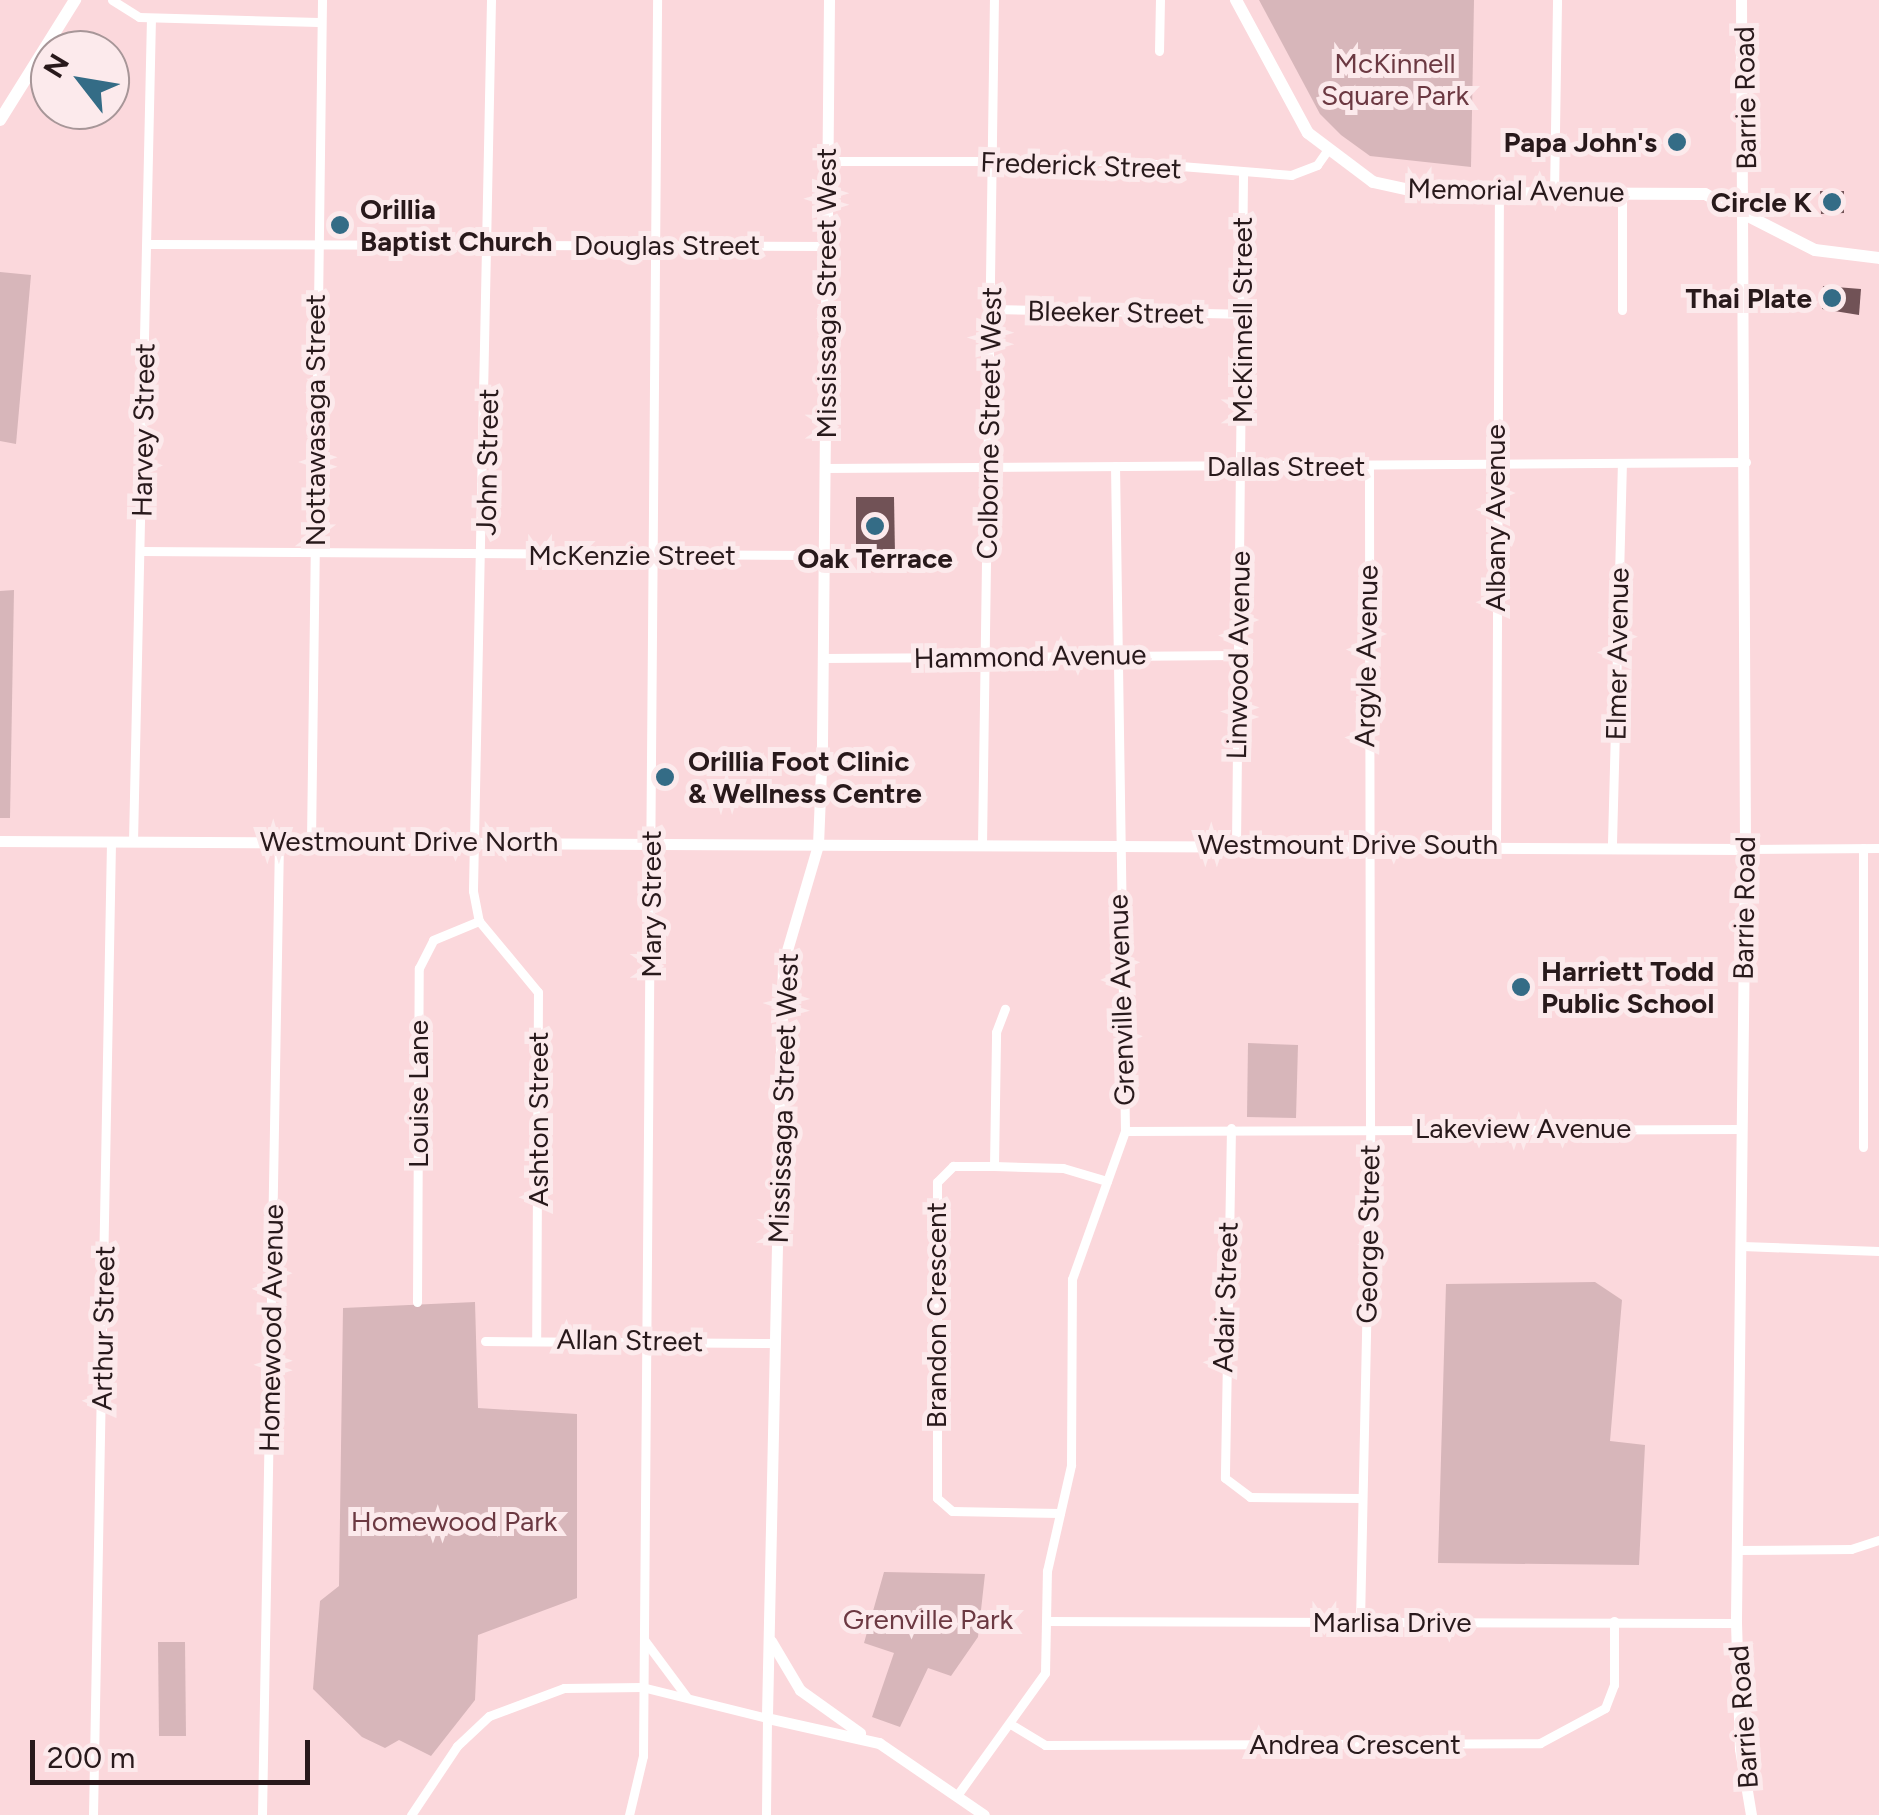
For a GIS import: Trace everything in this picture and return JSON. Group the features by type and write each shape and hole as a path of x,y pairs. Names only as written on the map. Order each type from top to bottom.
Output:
{"main road":[{"path":"0,120 74,0"},
{"name":"Memorial Avenue","path":"1236,0 1284,94 1326,152 1397,190 1705,194 1815,250 1879,258"}],"street":[{"path":"112,0 151,18 318,22"},
{"name":"Nottawasaga Street","path":"310,841 318,22 322,0"},
{"name":"John Street","path":"479,922 472,891 478,841 485,554 491,0"},
{"name":"Mary Street","path":"628,1815 644,1756 658,0"},
{"name":"Mississaga Street West","path":"768,1718 783,964 818,845 829,0"},
{"name":"Colborne Street West","path":"982,846 994,0"},
{"path":"1159,51 1160,0"},
{"path":"1554,194 1557,0"},
{"name":"Barrie Road","path":"1741,0 1746,212 1745,849 1736,1622 1740,1749 1751,1815"},
{"name":"Harvey Street","path":"133,842 151,18"},
{"name":"Frederick Street","path":"827,161 1118,160 1243,174 1309,170 1326,152"},
{"name":"McKinnell Street","path":"1240,466 1243,174"},
{"name":"Albany Avenue","path":"1496,843 1494,466 1499,193"},
{"path":"1622,193 1622,310"},
{"name":"Douglas Street","path":"147,244 826,246"},
{"name":"Bleeker Street","path":"991,309 1242,314"},
{"name":"Dallas Street","path":"825,468 1746,462"},
{"name":"Elmer Avenue","path":"1612,843 1622,465"},
{"name":"Grenville Avenue","path":"958,1794 1042,1680 1046,1571 1072,1448 1072,1280 1126,1131 1116,844 1115,466"},
{"name":"Linwood Avenue","path":"1236,845 1240,466"},
{"name":"Argyle Avenue","path":"1364,845 1369,466"},
{"name":"McKenzie Street","path":"141,551 824,556"},
{"name":"Hammond Avenue","path":"823,658 1238,654"},
{"name":"Westmount Drive North","path":"0,841 818,845"},
{"name":"Arthur Street","path":"93,1815 111,841"},
{"name":"Homewood Avenue","path":"262,1815 279,841"},
{"name":"Westmount Drive South","path":"818,845 1612,843 1745,849 1879,848"},
{"name":"George Street","path":"1360,1622 1370,1127 1364,845"},
{"path":"1863,848 1863,1146"},
{"name":"Louise Lane","path":"416,1302 419,968 433,940 479,922"},
{"name":"Ashton Street","path":"479,922 538,992 536,1339"},
{"path":"994,1166 996,1032 1005,1008"},
{"name":"Lakeview Avenue","path":"1126,1131 1370,1127 1740,1129"},
{"name":"Adair Street","path":"1231,1128 1222,1465 1230,1488 1250,1498 1362,1498"},
{"name":"Brandon Crescent","path":"1060,1513 952,1512 936,1498 936,1182 953,1166 1063,1168 1107,1181"},
{"path":"1742,1246 1879,1251"},
{"name":"Allan Street","path":"485,1341 775,1342"},
{"path":"1736,1550 1851,1550 1879,1540"},
{"name":"Andrea Crescent","path":"1012,1725 1044,1745 1540,1744 1604,1708 1614,1685 1614,1621"},
{"name":"Marlisa Drive","path":"1047,1622 1736,1622"},
{"path":"769,1638 800,1690 984,1815"},
{"path":"643,1639 688,1698"},
{"path":"411,1815 457,1746 514,1703 564,1688 642,1687 872,1741"},
{"path":"766,1815 768,1718"}],"green space":[{"name":"McKinnell Square Park","path":"1259,0 1474,0 1471,167 1370,156 1341,135 1320,114"},
{"path":"0,272 31,275 16,444 0,441"},
{"path":"14,590 10,818 0,818 0,591"},
{"path":"1248,1043 1298,1045 1296,1118 1247,1117"},
{"path":"1595,1282 1622,1300 1610,1441 1645,1445 1639,1565 1438,1563 1446,1284"},
{"name":"Homewood Park","path":"475,1302 478,1408 577,1414 577,1598 478,1635 475,1700 431,1756 399,1740 385,1748 362,1737 313,1689 320,1601 339,1586 343,1308"},
{"name":"Grenville Park","path":"884,1572 985,1574 978,1637 951,1676 928,1668 900,1727 872,1717 894,1653 864,1643"},
{"path":"158,1642 185,1642 186,1736 159,1736"}],"building":[{"name":"Circle K","path":"1820,191 1844,191 1844,213 1821,214"},
{"path":"1823,286 1861,289 1859,315 1822,309"},
{"name":"Oak Terrace","path":"856,497 894,497 895,555 856,556"}],"place":[{"name":"Papa John's","path":"1677,142"},
{"name":"Circle K","path":"1832,202"},
{"name":"Orillia Baptist Church","path":"340,225"},
{"name":"Thai Plate","path":"1832,298"},
{"name":"Oak Terrace","path":"875,526"},
{"name":"Orillia Foot Clinic & Wellness Centre","path":"665,777"},
{"name":"Harriett Todd Public School","path":"1521,987"}]}
